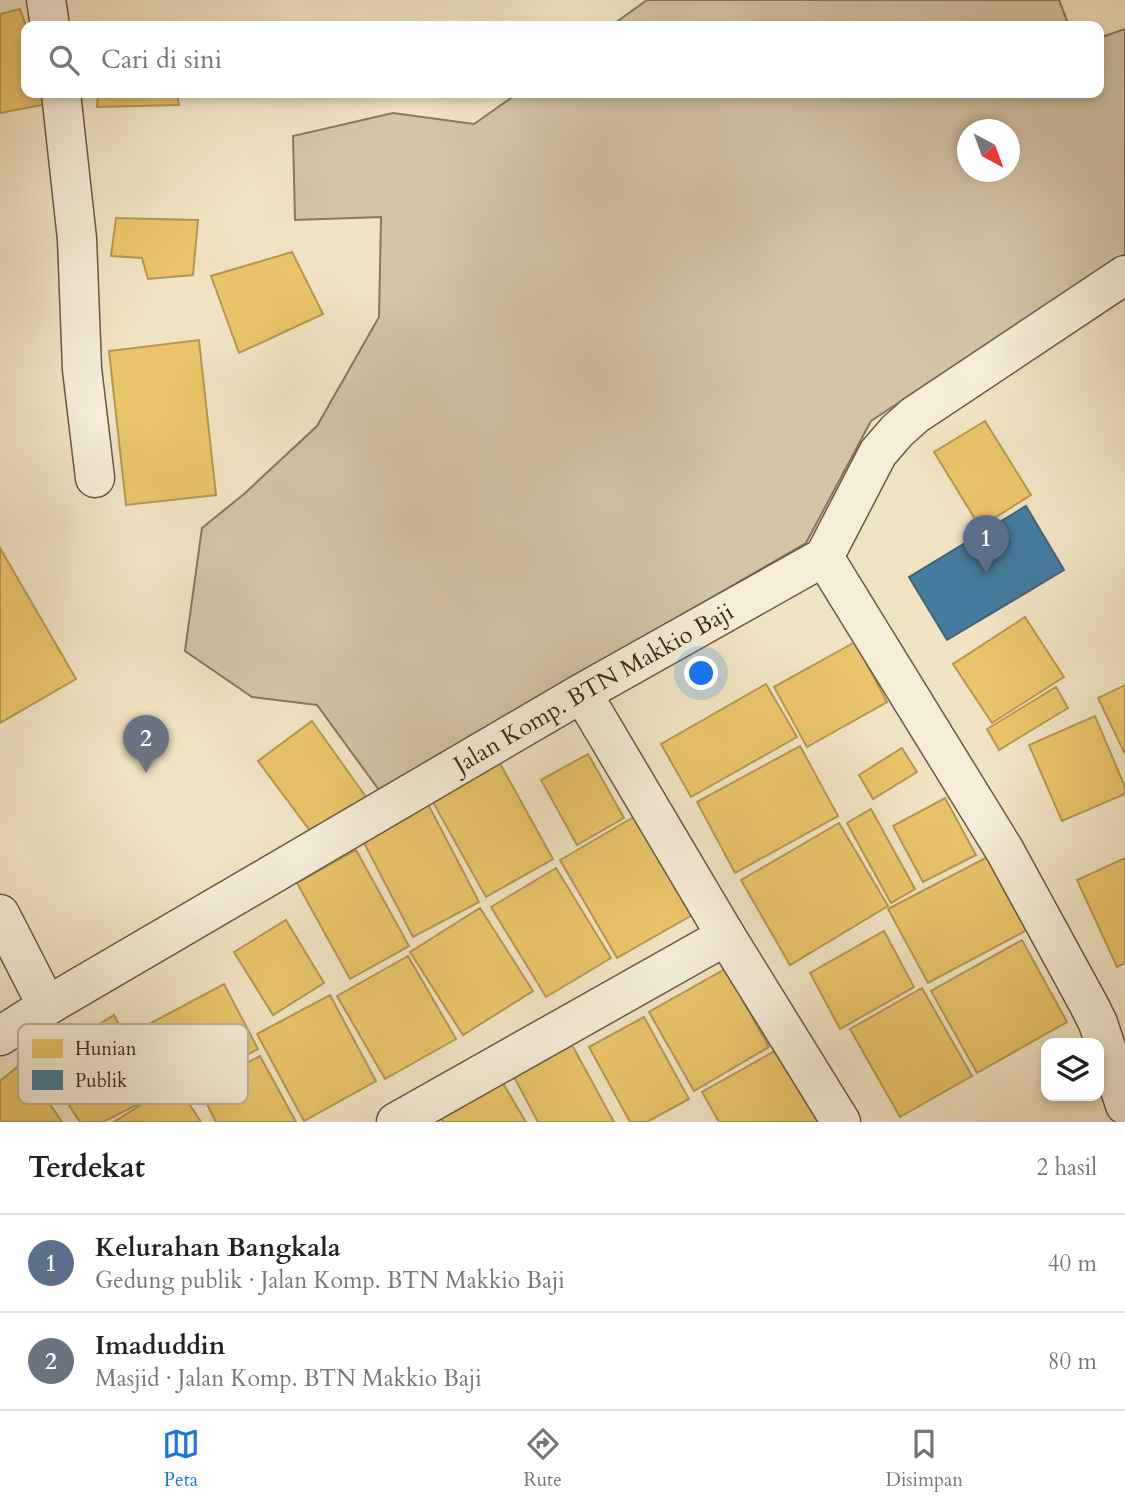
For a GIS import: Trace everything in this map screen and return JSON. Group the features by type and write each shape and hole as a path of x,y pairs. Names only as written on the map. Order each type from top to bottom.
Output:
{"street":[{"path":"46,0 49,21"},
{"path":"62,98 77,239 82,369 95,478"},
{"path":"1125,275 915,415 897,431 878,453 824,557 1005,851 1098,1023 1125,1105"},
{"name":"Jalan Komp. BTN Makkio Baji","path":"0,1035 582,693 824,557"},
{"path":"582,693 726,936 841,1122"},
{"path":"0,914 47,1006"},
{"path":"396,1122 726,936"}],"shaded area":[{"path":"647,0 1059,0 1067,21 618,21"},
{"path":"1125,29 1125,254 871,421 806,543 379,790 317,705 252,697 185,651 202,528 244,494 317,426 379,317 381,217 295,220 293,136 393,113 474,124 511,98 1104,98 1104,36"}],"building: Hunian":[{"path":"20,9 24,21 21,21 21,98 50,98 52,103 0,113 0,14"},
{"path":"98,98 178,98 179,105 97,107"},
{"path":"116,218 198,220 193,275 148,279 142,258 111,256"},
{"path":"292,252 323,314 239,353 211,276"},
{"path":"199,340 216,495 126,505 109,351"},
{"path":"985,421 1031,495 980,527 934,452"},
{"path":"0,548 76,679 0,723"},
{"path":"1025,617 1064,677 992,723 953,664"},
{"path":"855,642 887,702 807,747 774,687"},
{"path":"766,684 797,737 691,797 661,744"},
{"path":"1125,685 1125,754 1098,698"},
{"path":"1056,687 1068,708 999,750 987,729"},
{"path":"1095,716 1125,787 1125,794 1062,821 1029,745"},
{"path":"312,721 366,797 314,836 258,761"},
{"path":"800,746 838,816 735,873 697,802"},
{"path":"902,748 917,772 873,799 859,775"},
{"path":"588,754 624,818 577,845 541,780"},
{"path":"498,760 553,859 486,897 430,797"},
{"path":"945,798 976,855 923,882 893,826"},
{"path":"428,804 479,902 413,937 362,839"},
{"path":"871,809 915,889 891,903 847,823"},
{"path":"644,811 701,910 617,958 560,860"},
{"path":"839,823 888,906 790,965 741,880"},
{"path":"356,850 409,946 350,979 297,883"},
{"path":"991,855 1029,929 928,983 888,909"},
{"path":"1125,858 1125,963 1117,967 1077,880"},
{"path":"556,868 611,958 546,997 491,907"},
{"path":"480,908 533,991 463,1035 410,952"},
{"path":"286,920 324,983 273,1015 234,952"},
{"path":"884,931 914,987 840,1029 810,973"},
{"path":"1022,940 1067,1022 977,1073 931,991"},
{"path":"408,956 456,1039 385,1079 337,996"},
{"path":"725,969 769,1047 694,1091 649,1012"},
{"path":"224,984 245,1024 152,1024"},
{"path":"922,988 972,1076 900,1117 850,1029"},
{"path":"330,995 376,1081 304,1121 257,1034"},
{"path":"114,1015 119,1024 100,1024"},
{"path":"644,1017 689,1099 647,1122 630,1122 589,1047"},
{"path":"248,1030 258,1049 248,1054"},
{"path":"789,1043 833,1122 719,1122 702,1092"},
{"path":"572,1045 614,1122 538,1122 514,1077"},
{"path":"260,1056 296,1122 216,1122 207,1104 248,1104 248,1062"},
{"path":"18,1066 18,1104 50,1104 62,1122 0,1122 0,1081"},
{"path":"501,1080 526,1122 443,1122 440,1117"},
{"path":"68,1104 138,1104 103,1122 80,1122"},
{"path":"142,1104 189,1104 201,1122 114,1122"}],"building: Publik":[{"path":"1026,506 1064,570 947,640 909,577"}],"place":[{"name":"Kelurahan Bangkala","path":"986,573"},
{"name":"Imaduddin","path":"146,773"}]}
